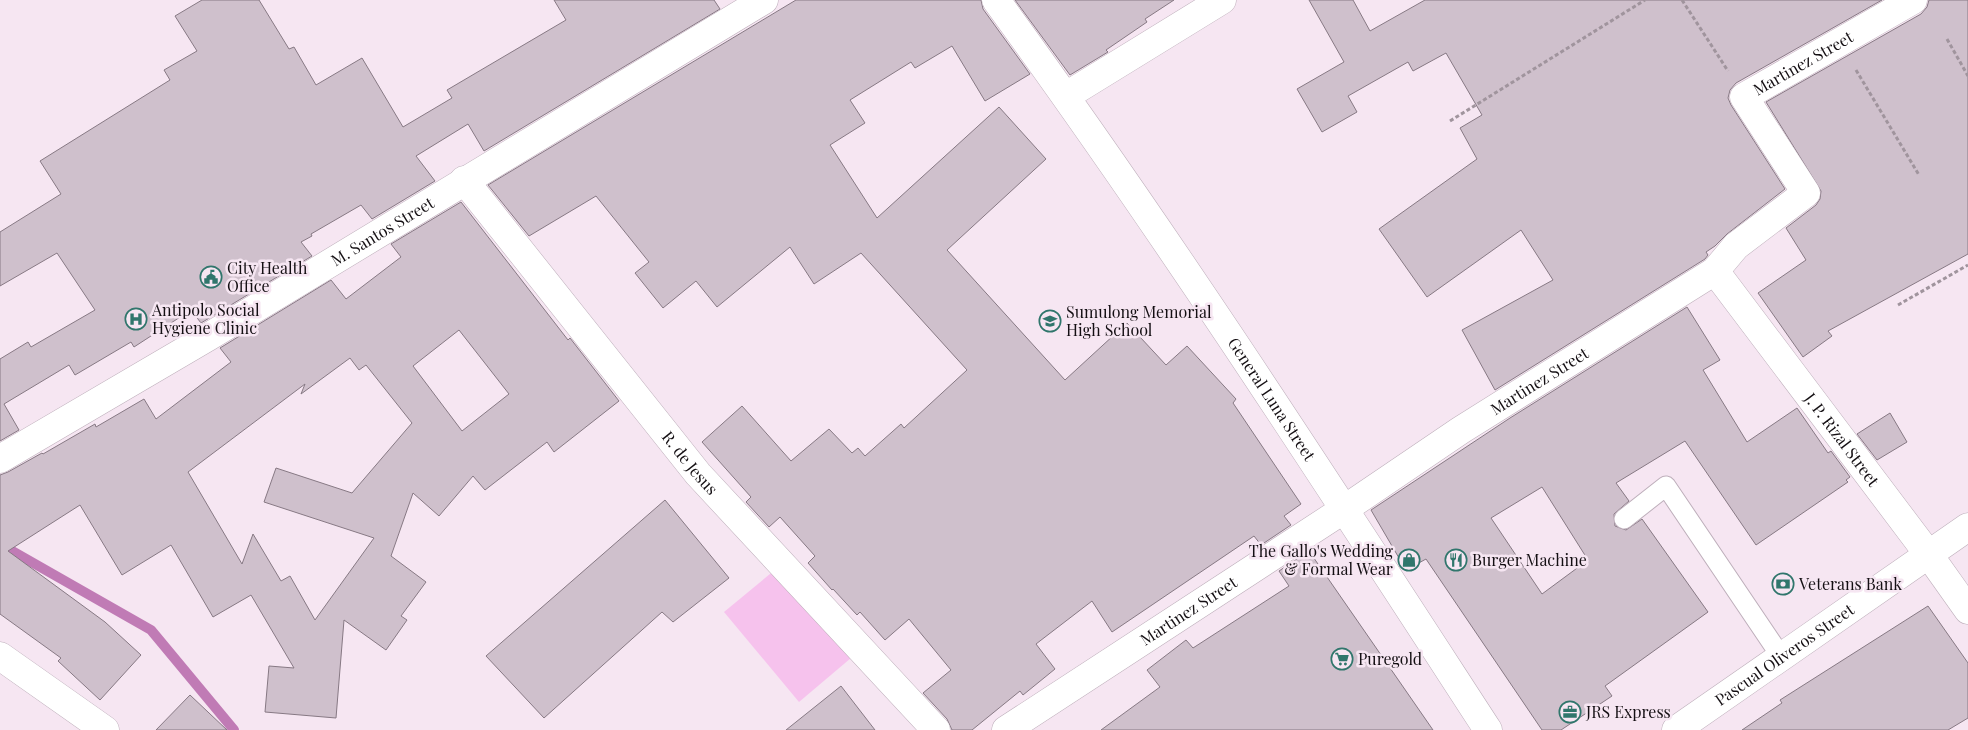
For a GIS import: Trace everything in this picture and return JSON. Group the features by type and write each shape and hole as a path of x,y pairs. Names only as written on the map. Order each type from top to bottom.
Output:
{"street":[{"name":"M. Santos Street","path":"0,459 208,337 464,180 764,0"},
{"name":"General Luna Street","path":"996,0 1066,96 1488,730"},
{"path":"1066,96 1222,0"},
{"name":"Martinez Street","path":"1006,730 1343,510 1461,430 1715,271 1736,246 1806,193 1744,97 1913,0"},
{"name":"R. de Jesus","path":"464,180 698,474 936,730"},
{"name":"J. P. Rizal Street","path":"1715,271 1929,555 1968,610"},
{"name":"Pascual Oliveros Street","path":"1681,729 1968,527"},
{"path":"0,656 105,730"}],"lane":[{"path":"1624,519 1666,486 1782,658"}],"path":[{"path":"1450,121 1645,0"},
{"path":"1682,0 1744,97"},
{"path":"1947,39 1968,76"},
{"path":"1839,41 1919,175"},
{"path":"1898,305 1968,265"}],"shaded area":[{"path":"776,569 851,658 799,702 724,612"}],"building":[{"path":"202,0 259,0 289,49 294,47 316,85 362,58 403,127 452,98 447,90 566,20 554,0 714,0 720,9 484,151 468,124 416,156 435,181 372,219 361,205 311,234 312,236 301,242 312,256 201,323 191,310 134,347 131,342 75,375 69,365 4,404 19,430 0,441 0,359 28,342 31,347 95,310 57,253 0,286 0,232 61,194 40,161 170,80 164,70 197,51 175,16"},
{"path":"796,0 981,0 983,9 1030,74 985,101 952,46 915,68 911,62 850,100 865,123 830,145 877,218 999,107 1046,159 947,250 1065,380 1127,323 1166,365 1187,346 1236,399 1233,403 1301,504 1284,516 1291,525 1261,545 1254,536 1112,632 1092,601 1036,644 1055,669 1023,695 1020,691 972,730 952,730 947,719 923,693 951,670 909,619 885,640 860,612 857,615 832,590 808,563 815,556 780,517 769,527 746,502 751,497 702,442 742,406 791,461 829,429 852,453 858,448 865,456 901,424 904,428 967,370 861,253 814,284 790,247 717,307 696,281 663,308 635,273 649,262 596,196 529,236 488,185"},
{"path":"1015,0 1174,0 1145,19 1147,22 1106,50 1108,52 1070,75"},
{"path":"1309,0 1353,0 1370,31 1425,0 1882,0 1736,83 1730,90 1728,98 1731,105 1785,189 1706,252 1708,255 1705,259 1495,390 1462,330 1553,280 1521,230 1427,297 1379,229 1477,159 1460,128 1482,115 1446,53 1413,71 1408,62 1348,96 1357,112 1322,132 1297,89 1344,62"},
{"path":"1929,0 1968,0 1968,254 1828,331 1832,336 1803,357 1758,293 1806,260 1786,228 1816,205 1820,199 1821,191 1766,102 1921,14 1927,7"},
{"path":"461,202 568,340 570,338 619,401 554,452 547,442 485,490 473,476 439,516 413,493 391,556 426,582 401,616 407,620 386,650 344,620 336,718 265,712 269,666 294,668 251,595 213,617 171,545 122,575 80,505 8,551 105,622 141,655 100,700 58,661 61,658 0,614 0,475 43,454 95,424 96,427 144,399 156,419 231,362 220,348 331,280 346,299 401,257 391,244","holes":["459,330 509,394 462,431 413,366","350,358 359,370 366,365 412,423 352,493 276,468 264,502 374,538 315,620 290,576 281,581 253,534 242,564 188,472 305,384 301,394"]},
{"path":"1687,307 1720,360 1703,370 1747,442 1797,408 1828,453 1831,451 1850,477 1846,480 1848,482 1756,545 1685,441 1616,483 1629,501 1614,514 1615,526 1626,530 1642,519 1708,612 1605,686 1612,696 1561,730 1542,730 1426,559 1406,570 1371,510 1510,418","holes":["1542,487 1588,560 1542,594 1491,518"]},
{"path":"1890,413 1907,442 1877,460 1857,434"},
{"path":"665,500 729,578 673,622 662,612 544,718 486,656"},
{"path":"1309,551 1433,730 1101,730 1160,687 1147,670 1186,640 1193,648 1289,586 1279,571"},
{"path":"1928,606 1968,663 1968,718 1948,730 1742,730 1782,703 1780,700"},
{"path":"841,686 875,730 786,730"},
{"path":"190,695 227,730 156,730"}],"waterway":[{"path":"0,544 151,630 234,730"}],"place":[{"name":"City Health Office","path":"211,277"},
{"name":"Antipolo Social Hygiene Clinic","path":"136,319"},
{"name":"Sumulong Memorial High School","path":"1050,321"},
{"name":"The Gallo's Wedding & Formal Wear","path":"1409,560"},
{"name":"Burger Machine","path":"1456,560"},
{"name":"Veterans Bank","path":"1783,584"},
{"name":"Puregold","path":"1342,659"},
{"name":"JRS Express","path":"1570,712"}]}
